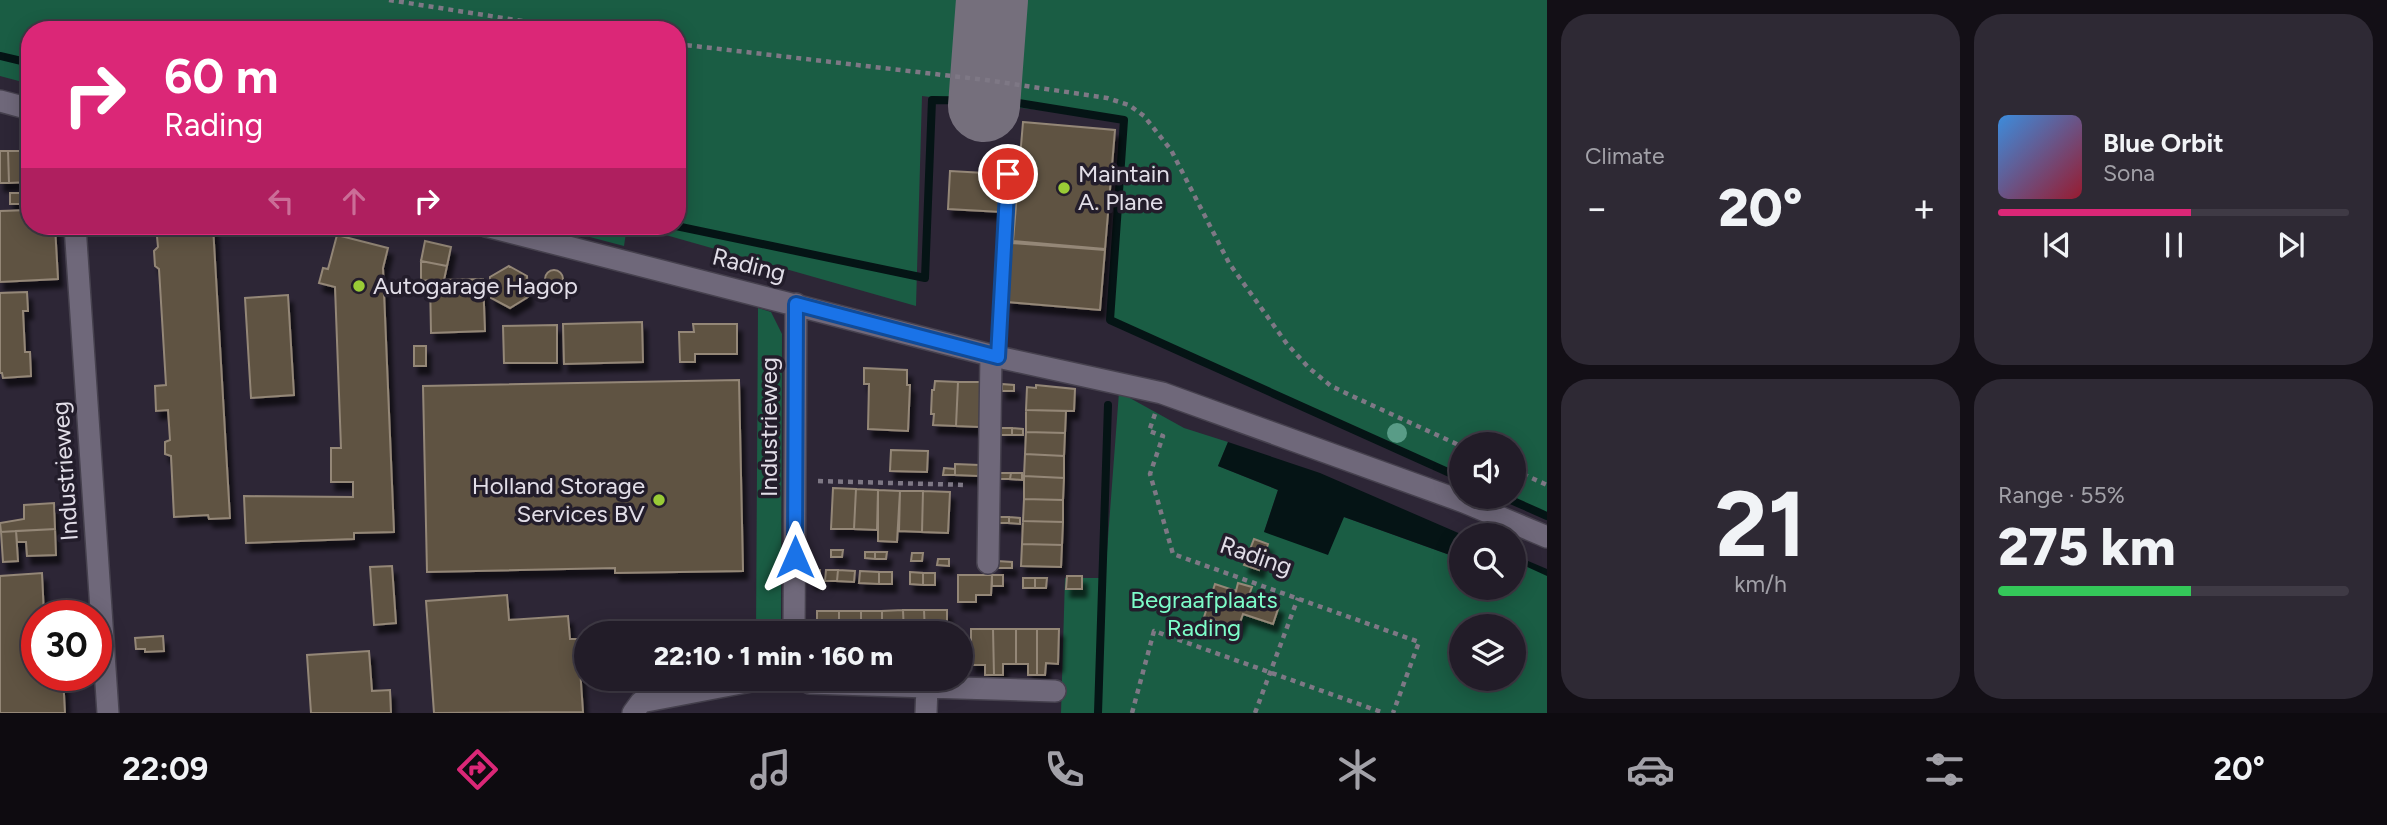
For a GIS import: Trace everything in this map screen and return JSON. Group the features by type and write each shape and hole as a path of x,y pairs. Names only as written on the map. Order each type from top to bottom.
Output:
{"street":[{"path":"0,101 21,106"},
{"name":"Industrieweg","path":"76,235 108,713"},
{"name":"Rading","path":"522,235 994,356 1162,393 1464,502 1547,537"},
{"name":"Industrieweg","path":"794,621 796,304"},
{"path":"988,563 994,356"},
{"path":"973,688 1055,691"},
{"path":"633,713 641,702 699,691"},
{"path":"926,713 927,691"}],"lane":[{"path":"994,356 1008,174"}],"path":[{"path":"389,0 522,21"},
{"path":"686,45 986,80 1107,98 1129,104 1144,116 1171,150 1229,262 1287,344 1308,368 1331,386 1449,440"},
{"name":"Rading","path":"1162,393 1149,431 1163,436 1150,474 1173,554 1419,642 1392,713"},
{"path":"1526,475 1547,485"},
{"path":"796,480 989,486"},
{"path":"1255,713 1298,598"},
{"path":"1132,713 1154,631 1384,713"}],"green space":[{"path":"0,0 1547,0 1547,517 1526,507 1526,432 1449,432 1449,473 1112,322 1124,120 922,96 916,306 666,235 686,235 686,21 21,21 21,82 0,76"},
{"path":"582,235 626,235 624,246"},
{"path":"758,308 771,312 782,334 781,621 756,621"},
{"name":"Begraafplaats Rading","path":"1119,392 1184,428 1228,442 1218,466 1278,490 1264,532 1344,517 1449,555 1449,600 1526,600 1526,562 1547,572 1547,713 1061,713 1065,578 1105,578"}],"shaded area":[{"path":"1228,442 1320,473 1449,529 1449,555 1344,517 1328,555 1264,532 1278,490 1218,466"},
{"path":"1526,560 1547,569 1547,576 1526,566"}],"building":[{"name":"Maintain A. Plane","path":"1023,122 1115,130 1105,249 1013,241"},
{"path":"0,151 8,151 9,183 0,183"},
{"path":"8,151 21,151 21,182 9,183"},
{"path":"950,171 1002,174 1001,212 948,209"},
{"path":"10,193 21,193 21,204 10,204"},
{"path":"21,210 21,235 56,235 58,279 0,282 0,211"},
{"path":"157,235 214,235 230,518 209,519 208,515 174,517 171,456 165,454 165,442 170,440 168,410 156,411 155,386 166,385 159,269 155,266 154,251 158,247"},
{"path":"337,235 388,248 383,268 394,532 354,533 354,539 246,543 244,496 353,497 353,482 331,482 331,448 341,448 335,287 319,283 323,268 328,269"},
{"path":"425,241 451,247 447,266 421,261"},
{"path":"1012,243 1105,250 1100,310 1007,302"},
{"path":"421,261 447,266 444,280 483,279 485,331 431,333 430,280 421,281"},
{"path":"509,266 527,276 528,297 510,308 491,298 490,277"},
{"path":"554,270 560,273 563,279 560,285 554,288 548,285 545,279 548,273"},
{"path":"27,292 28,311 23,311 25,352 30,352 31,376 3,378 0,373 0,293"},
{"path":"288,295 294,395 251,398 245,298"},
{"path":"642,322 643,362 564,364 563,324"},
{"path":"693,324 737,324 737,354 695,354 695,362 680,362 679,332 694,332"},
{"path":"557,325 557,363 504,363 503,326"},
{"path":"414,346 426,346 426,366 414,366"},
{"path":"864,368 907,370 907,385 910,385 908,431 868,429 869,384 864,384"},
{"path":"739,380 743,571 615,573 615,568 427,572 423,386"},
{"path":"935,381 958,382 956,426 933,425 932,390"},
{"path":"958,382 981,382 982,416 979,427 956,426"},
{"path":"1002,384 1014,385 1014,391 1002,391"},
{"path":"1036,385 1075,389 1074,411 1026,410 1027,387 1036,388"},
{"path":"1026,410 1066,411 1065,433 1026,432"},
{"path":"1001,428 1012,428 1012,435 1001,435"},
{"path":"1012,428 1023,429 1023,435 1012,435"},
{"path":"1026,432 1065,433 1064,456 1025,454"},
{"path":"891,450 928,451 927,472 890,471"},
{"path":"1025,454 1064,456 1064,478 1024,476"},
{"path":"955,464 979,465 978,476 955,475"},
{"path":"944,468 955,469 955,475 943,475"},
{"path":"1000,473 1011,473 1010,479 999,479"},
{"path":"1011,473 1022,473 1022,480 1010,479"},
{"path":"1024,476 1064,478 1063,500 1024,499"},
{"path":"833,488 856,489 854,529 831,529"},
{"path":"856,489 878,490 877,530 854,529"},
{"path":"878,490 900,491 897,542 878,541"},
{"path":"900,491 923,491 922,532 899,531"},
{"path":"923,491 950,492 948,533 922,532"},
{"path":"1024,499 1063,500 1063,522 1023,521"},
{"path":"54,503 55,529 1,532 0,523 24,519 24,505"},
{"path":"999,517 1009,517 1009,523 998,523"},
{"path":"1009,517 1020,518 1020,524 1009,523"},
{"path":"1023,521 1063,522 1062,545 1022,544"},
{"path":"55,529 56,555 27,556 26,542 17,542 16,531"},
{"path":"16,531 18,561 3,562 1,532"},
{"path":"1254,539 1268,544 1259,570 1244,565"},
{"path":"1022,544 1062,545 1061,567 1021,566"},
{"path":"831,550 843,550 842,557 831,557"},
{"path":"865,552 875,552 875,559 865,558"},
{"path":"875,552 887,552 886,559 875,559"},
{"path":"912,553 923,553 922,561 911,561"},
{"path":"938,559 949,559 949,566 937,565"},
{"path":"997,561 1012,562 1012,568 997,568"},
{"path":"392,566 396,623 374,625 370,567"},
{"path":"810,570 820,570 820,577 816,581 811,581"},
{"path":"826,570 838,570 837,581 825,581"},
{"path":"838,570 855,571 854,582 837,581"},
{"path":"860,571 879,572 879,584 859,583"},
{"path":"879,572 892,572 892,584 879,584"},
{"path":"910,572 923,573 923,585 910,584"},
{"path":"42,573 43,600 21,600 21,691 64,691 65,713 0,713 0,576"},
{"path":"923,573 935,573 935,585 923,585"},
{"path":"958,575 992,575 991,595 976,595 976,602 958,602"},
{"path":"992,575 1003,575 1003,586 992,586"},
{"path":"1067,576 1082,576 1082,589 1066,589"},
{"path":"1023,578 1035,578 1035,588 1023,588"},
{"path":"1035,578 1047,578 1046,588 1035,588"},
{"path":"1238,583 1252,587 1249,595 1279,606 1273,624 1243,614 1238,628 1204,617 1215,584 1236,591"},
{"path":"507,595 509,620 568,616 570,639 574,639 574,691 582,691 583,712 434,713 426,601"},
{"path":"903,610 924,610 924,621 903,621"},
{"path":"903,610 903,621 882,621 882,611"},
{"path":"924,610 947,610 947,621 924,621"},
{"path":"817,611 839,611 839,621 817,621"},
{"path":"839,611 861,611 861,621 839,621"},
{"path":"861,611 882,611 882,621 861,621"},
{"path":"973,629 993,629 994,675 985,675 985,665 973,665"},
{"path":"993,629 1016,629 1016,664 1003,664 1003,675 994,675"},
{"path":"1016,629 1037,629 1037,675 1028,675 1028,664 1016,664"},
{"path":"1037,629 1059,629 1058,664 1046,663 1045,675 1037,675"},
{"path":"163,636 164,651 145,652 145,649 136,649 135,638"},
{"path":"369,651 372,691 390,690 391,713 311,713 307,655"}],"waterway":[{"path":"0,56 21,61"},
{"path":"686,228 925,278 932,100 1006,101 1124,120 1110,320 1449,473"},
{"path":"1098,713 1108,405"},
{"path":"1526,507 1547,516"}],"taxiway":[{"path":"984,106 992,0"}],"place":[{"name":"Maintain A. Plane","path":"1064,188"},
{"name":"Autogarage Hagop","path":"359,286"},
{"name":"Holland Storage Services BV","path":"659,500"}],"route":[{"path":"795,557 796,304 998,357 1008,174"}]}
